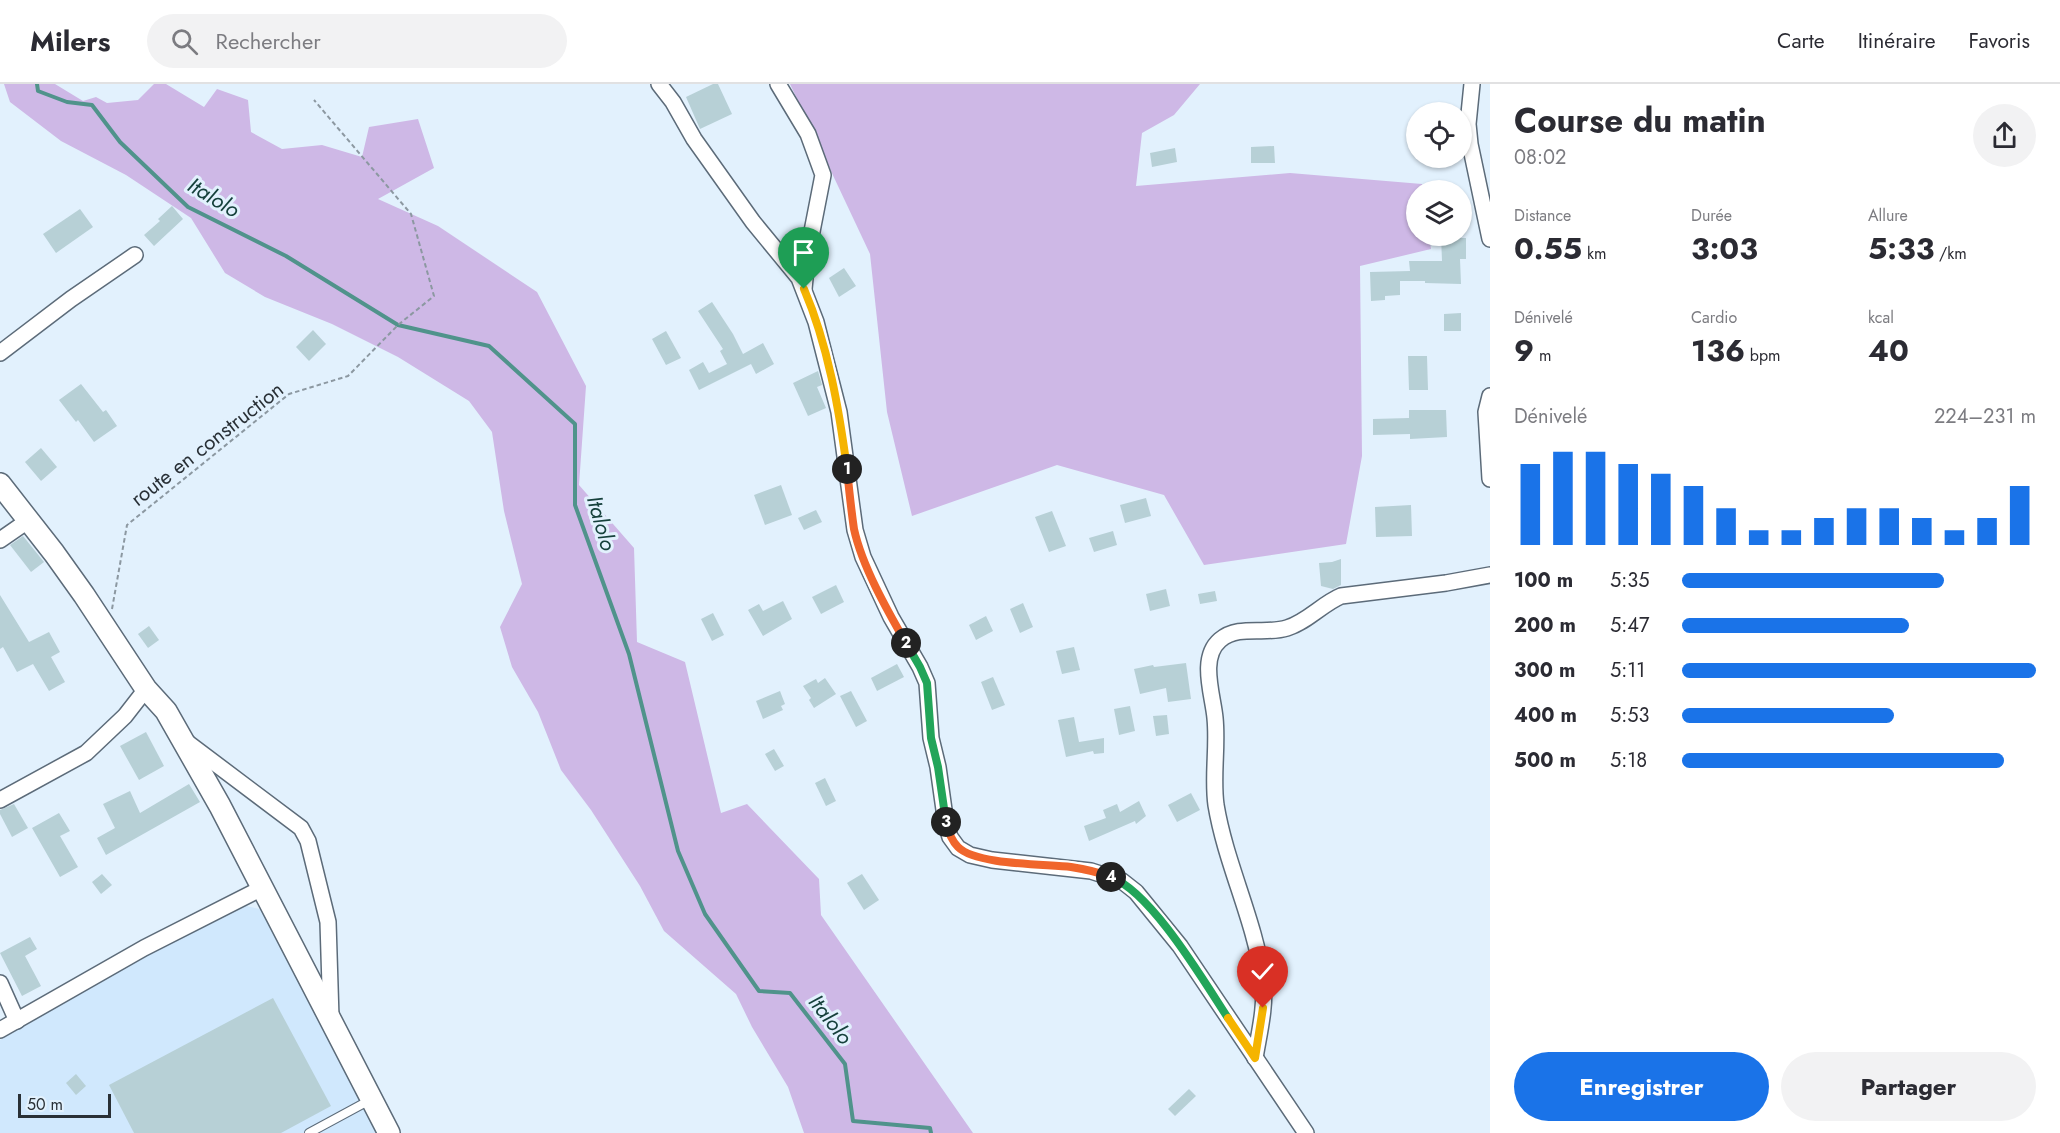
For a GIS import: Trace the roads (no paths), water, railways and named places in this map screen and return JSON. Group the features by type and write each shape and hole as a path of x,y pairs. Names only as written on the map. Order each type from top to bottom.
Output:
{"street":[{"path":"659,84 673,102 694,139 753,222 794,270 804,289 816,322 839,412 859,546 891,616 927,683 931,738 950,837 958,848 970,855 1090,871 1122,881 1136,892 1180,946 1306,1133"},
{"path":"778,84 808,134 823,175 807,257 804,289"},
{"path":"1472,84 1469,134 1489,231"},
{"path":"0,353 135,255"},
{"path":"1490,396 1486,412 1490,479"},
{"path":"0,484 84,595 146,689 166,711 220,806 389,1133"},
{"path":"0,540 29,520"},
{"path":"1255,1058 1263,1008 1263,983 1256,942 1229,858 1216,804 1215,720 1209,675 1210,657 1222,638 1239,631 1285,629 1298,624 1330,601 1341,596 1490,575"},
{"path":"0,800 86,753 125,716 146,689"},
{"path":"182,739 301,828 309,841 328,922 331,1024"},
{"path":"0,1030 144,948 262,888"},
{"path":"0,983 16,1021"}],"lane":[{"path":"309,1133 371,1099"}],"waterway":[{"name":"Italolo","path":"37,84 38,91 67,102 92,105 120,142 188,207 286,256 398,325 489,346 575,424 575,505 629,654 678,851 705,914 759,991 790,993 845,1064 853,1121 930,1128 931,1133"}]}
